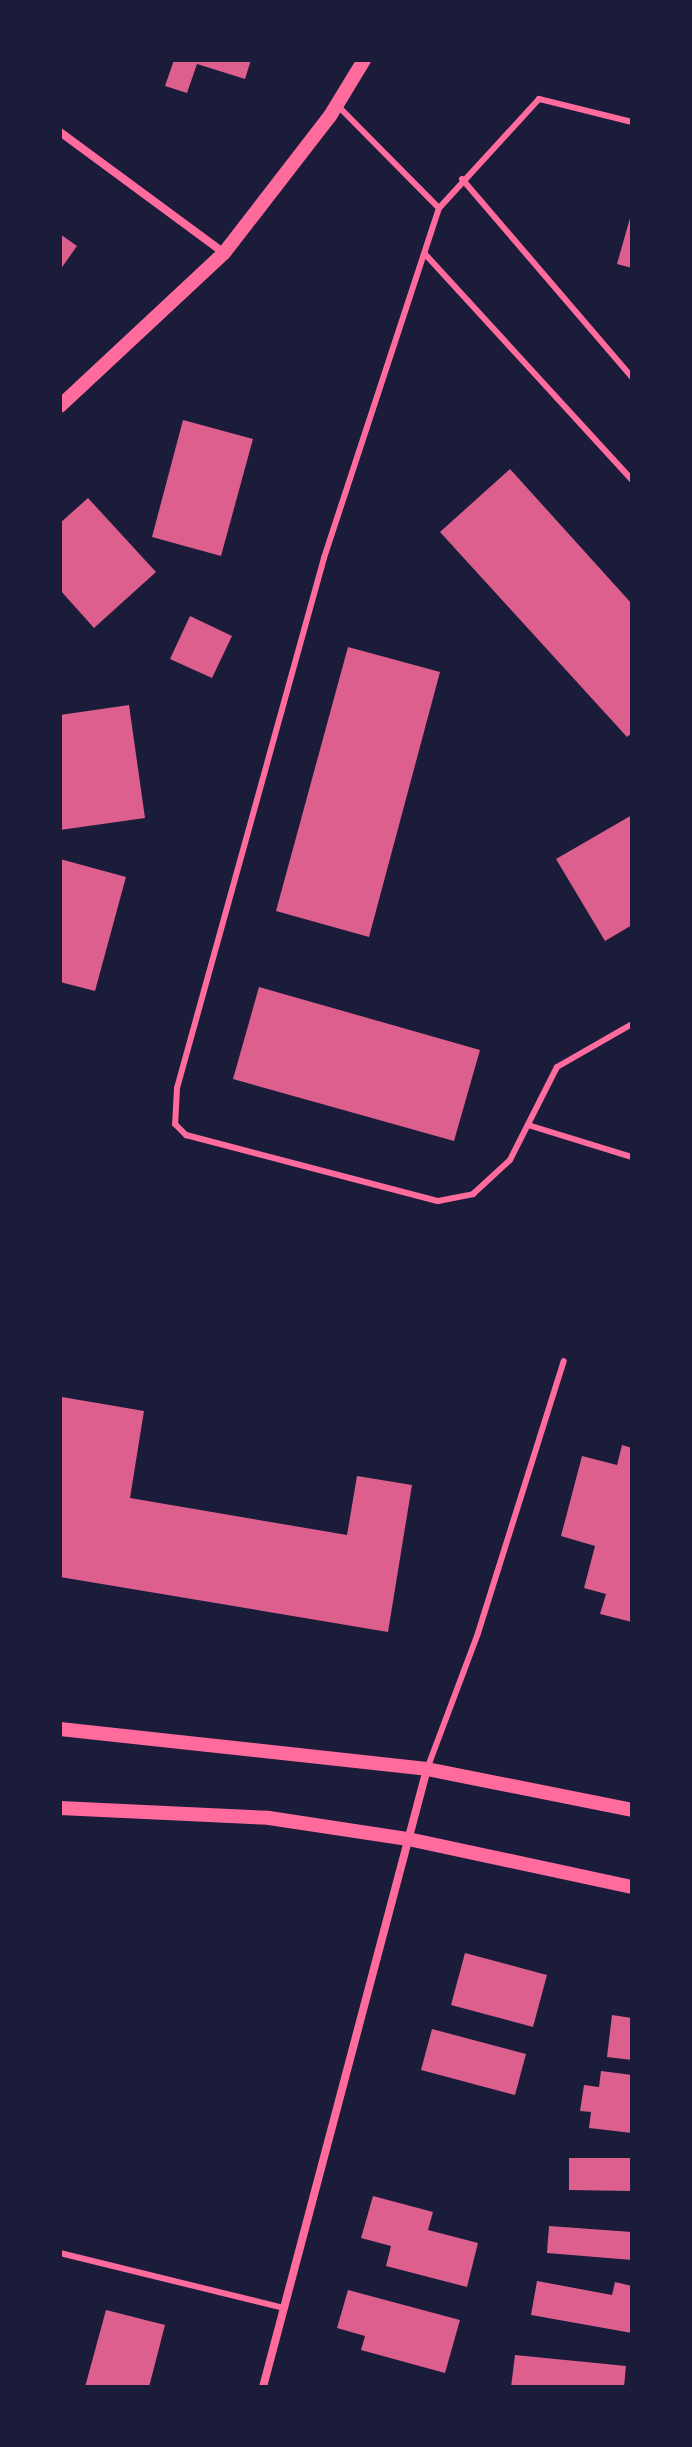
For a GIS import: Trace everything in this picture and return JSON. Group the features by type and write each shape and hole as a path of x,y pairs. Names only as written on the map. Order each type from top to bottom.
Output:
{"street":[{"path":"60,406 224,253 337,105 364,60"},
{"path":"60,132 224,253"},
{"path":"60,1729 427,1769 632,1810"},
{"path":"263,2387 427,1769"},
{"path":"60,1808 269,1818 408,1839 632,1887"}],"lane":[{"path":"632,122 539,99 462,179 439,208 324,558 177,1088 175,1124 186,1135 438,1201 473,1194 510,1160 557,1067 632,1024"},
{"path":"337,105 439,208"},
{"path":"462,179 632,377"},
{"path":"425,254 632,480"},
{"path":"528,1125 632,1157"},
{"path":"427,1769 483,1619 564,1361"},
{"path":"60,2263 61,2252 284,2308"}],"building":[{"path":"174,60 251,60 245,79 197,64 187,93 165,86"},
{"path":"632,211 632,268 617,264"},
{"path":"60,234 77,246 60,270"},
{"path":"183,420 253,439 221,556 152,537"},
{"path":"510,469 632,604 632,733 627,737 440,532"},
{"path":"88,498 156,572 94,628 60,590 60,523"},
{"path":"190,616 232,636 212,678 170,659"},
{"path":"348,647 440,672 369,937 276,911"},
{"path":"129,705 145,818 60,830 60,715"},
{"path":"632,815 632,925 605,941 556,859"},
{"path":"60,859 126,877 95,991 60,982"},
{"path":"259,987 480,1050 454,1141 233,1079"},
{"path":"62,1397 144,1411 130,1498 347,1535 357,1476 412,1485 388,1632 60,1577"},
{"path":"622,1445 632,1448 632,1622 600,1614 606,1594 584,1588 595,1546 561,1536 582,1456 617,1465"},
{"path":"465,1953 547,1975 533,2027 451,2005"},
{"path":"612,2015 632,2018 632,2060 607,2057"},
{"path":"432,2029 526,2054 515,2095 421,2070"},
{"path":"601,2071 632,2075 632,2133 589,2128 591,2112 580,2111 584,2085 599,2087"},
{"path":"569,2158 632,2158 632,2191 569,2190"},
{"path":"373,2196 433,2212 428,2230 478,2243 467,2287 386,2266 391,2246 361,2238"},
{"path":"549,2226 632,2232 632,2260 547,2253"},
{"path":"537,2281 612,2295 615,2282 632,2286 632,2333 531,2315"},
{"path":"348,2290 460,2320 445,2373 361,2350 365,2336 337,2328"},
{"path":"106,2310 165,2325 149,2387 85,2387"},
{"path":"515,2355 626,2366 624,2387 511,2387"}]}
